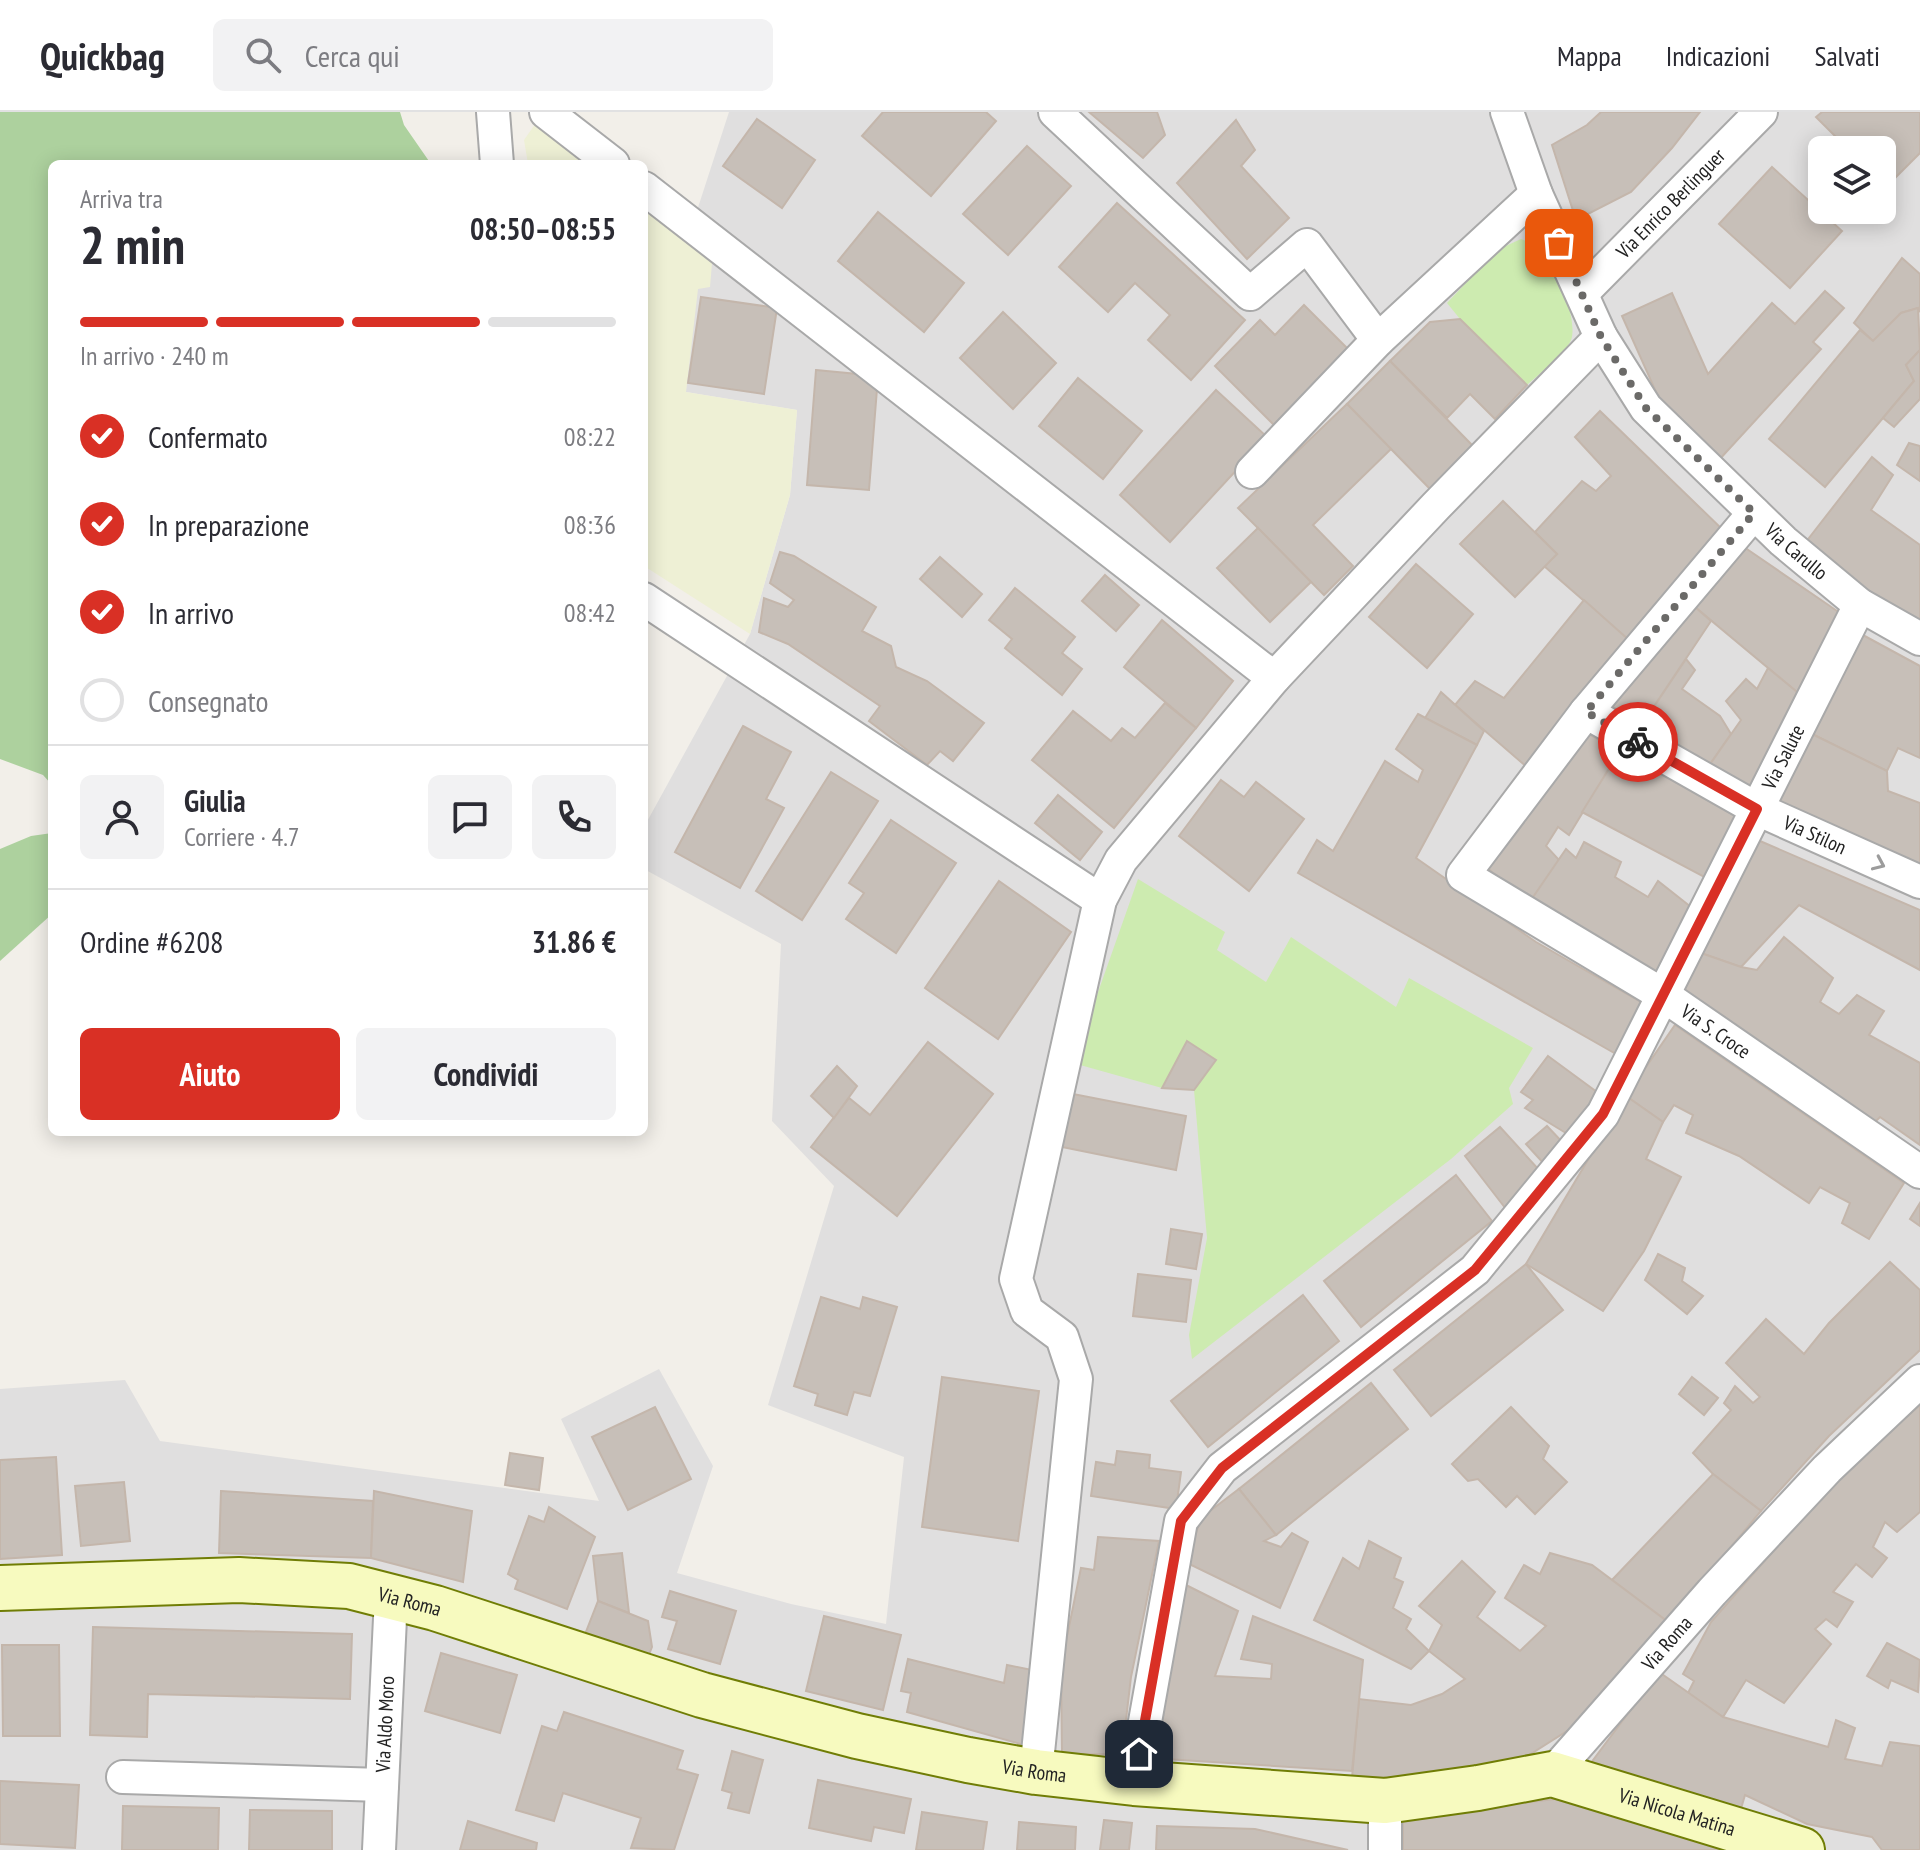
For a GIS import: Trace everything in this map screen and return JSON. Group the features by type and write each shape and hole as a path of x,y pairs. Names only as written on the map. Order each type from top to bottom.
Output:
{"street":[{"path":"493,112 497,160"},
{"path":"546,112 608,160"},
{"path":"1055,112 1250,294 1307,245 1378,340"},
{"name":"Via Carullo","path":"1507,112 1536,194 1601,337 1646,408 1783,541 1860,605 1920,639"},
{"name":"Via Enrico Berlinguer","path":"1582,293 1761,112"},
{"path":"648,191 1274,678"},
{"path":"1252,472 1378,340 1536,194"},
{"path":"1036,1772 1076,1379 1062,1337 1027,1311 1016,1279 1100,900 1121,860 1274,678 1601,337"},
{"path":"1586,712 1754,513"},
{"path":"648,602 1100,900"},
{"name":"Via Salute","path":"1134,1783 1181,1521 1222,1468 1475,1270 1603,1114 1860,605"},
{"name":"Via Stilon","path":"1586,712 1757,809 1920,882"},
{"name":"Via S. Croce","path":"1586,712 1463,875 1663,995 1920,1172"},
{"name":"Via Roma","path":"0,1588 239,1580 349,1586 541,1641 702,1695 857,1736 1036,1772 1134,1783 1385,1801 1552,1774 1712,1592 1796,1502 1920,1381"},
{"name":"Via Aldo Moro","path":"379,1850 391,1597"},
{"name":"Via Nicola Matina","path":"1552,1774 1802,1850"},
{"path":"123,1777 382,1785"},
{"path":"1385,1801 1385,1850"}],"shaded area":[{"path":"729,112 1920,112 1920,1850 0,1850 0,1389 125,1380 160,1441 599,1501 561,1419 659,1369 713,1466 677,1573 791,1604 886,1624 904,1457 768,1405 834,1186 772,1121 781,944 648,871 648,820 750,634 790,495 797,410 686,392 692,226"}],"green space":[{"path":"0,112 400,112 404,125 428,160 48,160 48,781 43,775 0,759"},
{"path":"538,120 592,160 527,160 524,140"},
{"path":"648,202 713,251 710,287 698,289 686,392 797,410 790,495 750,634 648,569"},
{"path":"1521,239 1538,247 1551,264 1564,291 1573,331 1564,351 1527,385 1447,303 1497,250"},
{"path":"48,834 48,918 0,961 0,849 31,836"},
{"path":"1138,879 1225,932 1217,950 1266,982 1291,937 1396,1007 1409,978 1533,1048 1509,1088 1513,1104 1451,1159 1192,1359 1189,1335 1207,1238 1194,1090 1216,1060 1187,1041 1162,1088 1073,1063"}],"building":[{"path":"883,112 986,112 996,121 931,196 862,136"},
{"path":"1089,112 1157,112 1165,135 1143,158"},
{"path":"1601,112 1700,112 1631,192 1576,220 1552,145 1587,125"},
{"path":"1822,112 1920,112 1920,153 1896,177 1896,136 1835,136 1816,117"},
{"path":"757,119 815,160 782,208 723,166"},
{"path":"1236,120 1255,150 1241,166 1289,218 1247,259 1177,183"},
{"path":"1027,146 1071,186 1008,255 963,214"},
{"path":"1772,167 1808,200 1808,224 1834,224 1842,231 1790,288 1719,224"},
{"path":"1117,203 1245,320 1191,380 1148,340 1170,315 1135,283 1108,312 1059,267"},
{"path":"878,212 964,283 924,332 838,261"},
{"path":"1902,258 1920,274 1920,312 1918,308 1901,313 1873,341 1854,323"},
{"path":"1825,291 1844,308 1813,342 1821,349 1718,461 1665,412 1622,316 1672,293 1708,374 1772,303 1795,324"},
{"path":"701,297 777,308 764,394 688,383"},
{"path":"1304,305 1350,351 1275,426 1215,366 1260,320 1275,335"},
{"path":"1918,308 1920,350 1906,365 1914,381 1825,487 1769,439 1860,330 1873,341 1901,313"},
{"path":"1003,312 1056,363 1013,409 960,358"},
{"path":"1460,319 1527,385 1495,419 1470,394 1447,418 1390,361 1430,322"},
{"path":"1920,350 1920,399 1894,427 1883,418 1914,381 1906,365"},
{"path":"1390,361 1474,447 1431,490 1347,404"},
{"path":"816,370 878,376 869,490 807,485"},
{"path":"1078,378 1142,431 1103,479 1039,426"},
{"path":"1216,390 1267,437 1170,542 1120,495"},
{"path":"1347,404 1391,449 1313,525 1353,566 1324,595 1238,508"},
{"path":"1600,411 1722,529 1630,641 1544,566 1557,554 1535,532 1582,481 1596,491 1611,476 1575,437"},
{"path":"1909,443 1920,446 1920,481 1897,465"},
{"path":"1872,457 1893,475 1871,510 1920,545 1920,628 1802,547"},
{"path":"1503,501 1557,554 1515,597 1460,544"},
{"path":"1258,528 1311,582 1270,622 1217,568"},
{"path":"1741,545 1840,613 1797,692 1695,607"},
{"path":"780,552 794,556 876,607 862,631 891,646 896,667 927,681 984,723 953,761 940,751 927,765 869,721 880,706 788,644 759,632 764,598 788,607 794,600 770,583"},
{"path":"940,557 982,594 962,617 920,579"},
{"path":"1416,564 1473,614 1427,668 1369,617"},
{"path":"1105,575 1139,605 1116,631 1082,601"},
{"path":"1015,588 1075,637 1062,653 1082,669 1062,695 1005,648 1012,639 989,620"},
{"path":"1584,600 1630,641 1528,768 1455,705 1475,681 1504,698"},
{"path":"1695,607 1711,621 1641,726 1605,701"},
{"path":"1162,620 1233,681 1196,728 1124,667"},
{"path":"1861,634 1920,666 1920,758 1898,748 1887,771 1810,733"},
{"path":"1686,659 1695,670 1682,689 1720,716 1731,734 1706,770 1641,726"},
{"path":"1768,668 1797,692 1751,794 1706,770 1741,720 1726,701 1746,679 1757,689"},
{"path":"1441,692 1484,731 1477,745 1425,718"},
{"path":"1165,703 1196,728 1114,828 1032,760 1073,711 1111,741 1122,728 1135,738"},
{"path":"1418,714 1477,745 1416,858 1536,942 1646,1005 1616,1054 1298,873 1317,840 1333,851 1385,761 1418,782 1423,770 1396,749"},
{"path":"743,726 791,752 766,799 784,808 740,888 675,852"},
{"path":"1587,733 1620,751 1569,835 1558,827 1546,846 1560,861 1529,903 1485,866"},
{"path":"1810,733 1887,771 1888,791 1920,803 1920,870 1777,805"},
{"path":"1620,751 1739,818 1708,879 1582,812"},
{"path":"831,772 878,801 802,920 756,891"},
{"path":"1221,780 1244,797 1256,782 1304,819 1249,891 1179,836"},
{"path":"1058,795 1102,832 1080,860 1035,823"},
{"path":"891,820 956,863 896,953 846,919 864,893 849,883"},
{"path":"1760,841 1920,910 1920,970 1799,905 1741,967 1698,952"},
{"path":"1584,842 1621,862 1615,877 1648,897 1658,881 1691,907 1656,981 1529,903 1566,849 1576,858"},
{"path":"999,881 1071,932 998,1039 925,988"},
{"path":"1784,937 1833,978 1820,1002 1839,1014 1857,995 1884,1011 1869,1035 1920,1063 1920,1145 1880,1117 1870,1127 1679,997 1698,952 1757,970"},
{"path":"1675,1025 1904,1183 1869,1239 1842,1223 1850,1203 1820,1187 1809,1203 1739,1156 1686,1133 1693,1115 1674,1105 1663,1122 1626,1096"},
{"path":"1187,1041 1216,1060 1194,1090 1162,1088"},
{"path":"928,1042 993,1094 897,1216 811,1147 849,1098 870,1115"},
{"path":"1548,1056 1601,1095 1574,1138 1525,1108 1533,1100 1521,1092"},
{"path":"837,1066 857,1086 834,1118 811,1096"},
{"path":"1073,1094 1186,1116 1176,1170 1062,1147"},
{"path":"1626,1096 1663,1122 1646,1159 1681,1177 1644,1251 1603,1311 1526,1264"},
{"path":"1547,1126 1566,1146 1546,1166 1526,1144"},
{"path":"1500,1127 1540,1171 1506,1209 1465,1156"},
{"path":"1456,1175 1492,1221 1361,1327 1324,1281"},
{"path":"1920,1203 1920,1226 1910,1219"},
{"path":"1171,1229 1202,1234 1196,1269 1166,1264"},
{"path":"1658,1254 1685,1268 1682,1281 1703,1296 1687,1314 1645,1280"},
{"path":"1890,1262 1920,1290 1920,1350 1829,1436 1761,1511 1713,1474 1693,1453 1731,1410 1724,1403 1735,1386 1753,1403 1760,1397 1726,1363 1766,1319 1804,1354 1829,1323"},
{"path":"1526,1264 1563,1310 1431,1416 1394,1370"},
{"path":"1138,1274 1191,1280 1186,1322 1133,1316"},
{"path":"1303,1295 1339,1341 1208,1447 1171,1401"},
{"path":"821,1297 860,1309 863,1297 897,1307 870,1396 854,1392 847,1415 815,1405 818,1394 794,1386"},
{"path":"942,1377 1039,1391 1018,1541 922,1527"},
{"path":"1692,1377 1718,1398 1704,1415 1679,1394"},
{"path":"1371,1383 1408,1429 1276,1535 1239,1489"},
{"path":"1920,1405 1920,1512 1897,1532 1885,1522 1873,1547 1887,1558 1872,1577 1856,1564 1833,1592 1853,1602 1837,1627 1826,1619 1815,1629 1831,1644 1784,1703 1746,1680 1723,1717 1688,1693 1694,1681 1683,1674 1711,1622 1834,1482"},
{"path":"655,1407 691,1479 628,1510 592,1437"},
{"path":"1511,1407 1549,1446 1543,1459 1567,1482 1535,1514 1517,1496 1506,1507 1478,1479 1468,1481 1452,1464"},
{"path":"1117,1451 1150,1455 1149,1468 1181,1472 1176,1509 1091,1496 1096,1462 1115,1465"},
{"path":"510,1453 543,1458 539,1490 505,1485"},
{"path":"56,1457 62,1555 0,1559 0,1460"},
{"path":"1713,1474 1761,1511 1668,1622 1612,1580"},
{"path":"124,1482 130,1541 81,1546 75,1486"},
{"path":"1239,1489 1276,1535 1264,1541 1281,1547 1292,1533 1308,1542 1280,1608 1185,1562 1202,1517"},
{"path":"221,1491 373,1501 371,1558 219,1553"},
{"path":"374,1491 472,1511 463,1582 371,1558"},
{"path":"549,1507 595,1537 567,1609 515,1589 518,1580 508,1574 529,1516 544,1522"},
{"path":"1098,1537 1159,1541 1131,1677 1122,1754 1062,1754 1061,1666 1081,1568 1094,1570"},
{"path":"1369,1541 1401,1558 1394,1578 1403,1582 1393,1608 1411,1619 1406,1629 1429,1651 1411,1669 1314,1620 1343,1558 1359,1569"},
{"path":"622,1553 629,1613 598,1601 593,1556"},
{"path":"1550,1553 1592,1565 1668,1622 1586,1719 1529,1755 1497,1768 1440,1780 1352,1778 1359,1699 1411,1705 1442,1694 1465,1679 1429,1651 1442,1625 1419,1606 1462,1561 1495,1592 1477,1617 1520,1651 1546,1626 1505,1598 1524,1565 1540,1574"},
{"path":"1184,1584 1238,1611 1215,1676 1271,1679 1272,1664 1241,1659 1253,1616 1363,1660 1352,1771 1150,1758"},
{"path":"670,1591 736,1611 720,1664 668,1649 677,1621 662,1617"},
{"path":"598,1601 648,1621 652,1647 646,1662 584,1637"},
{"path":"824,1616 901,1635 883,1710 806,1691"},
{"path":"93,1627 352,1634 350,1699 148,1694 147,1737 90,1735"},
{"path":"1887,1643 1920,1660 1918,1692 1891,1680 1888,1688 1867,1676"},
{"path":"2,1645 59,1645 60,1736 3,1736"},
{"path":"441,1653 517,1675 500,1733 425,1711"},
{"path":"908,1659 1004,1683 1007,1665 1037,1671 1024,1745 907,1712 911,1693 901,1691"},
{"path":"1659,1672 1723,1717 1828,1747 1836,1720 1855,1728 1845,1759 1882,1766 1890,1742 1920,1746 1920,1850 1882,1850 1872,1837 1807,1824 1745,1795 1740,1812 1585,1771"},
{"path":"564,1712 683,1751 677,1769 698,1775 674,1850 631,1848 641,1818 563,1793 554,1821 516,1810 542,1726 557,1731"},
{"path":"732,1751 763,1760 749,1813 728,1808 732,1793 722,1790"},
{"path":"818,1780 911,1799 904,1833 874,1827 871,1841 809,1828"},
{"path":"0,1781 79,1785 75,1848 0,1844"},
{"path":"1572,1797 1731,1850 1403,1850 1403,1817"},
{"path":"123,1806 219,1808 218,1850 122,1850"},
{"path":"250,1810 332,1811 332,1850 249,1850"},
{"path":"922,1812 987,1822 983,1850 916,1850"},
{"path":"1104,1820 1132,1823 1129,1850 1100,1850"},
{"path":"468,1821 537,1843 536,1850 460,1850"},
{"path":"1019,1822 1076,1827 1075,1850 1017,1850"},
{"path":"1157,1826 1255,1829 1348,1850 1156,1850"}],"way so far":[{"path":"1559,243 1601,337 1646,408 1754,513 1586,712 1638,742"}],"route":[{"path":"1139,1754 1181,1521 1222,1468 1475,1270 1603,1114 1757,809 1638,742"}]}
